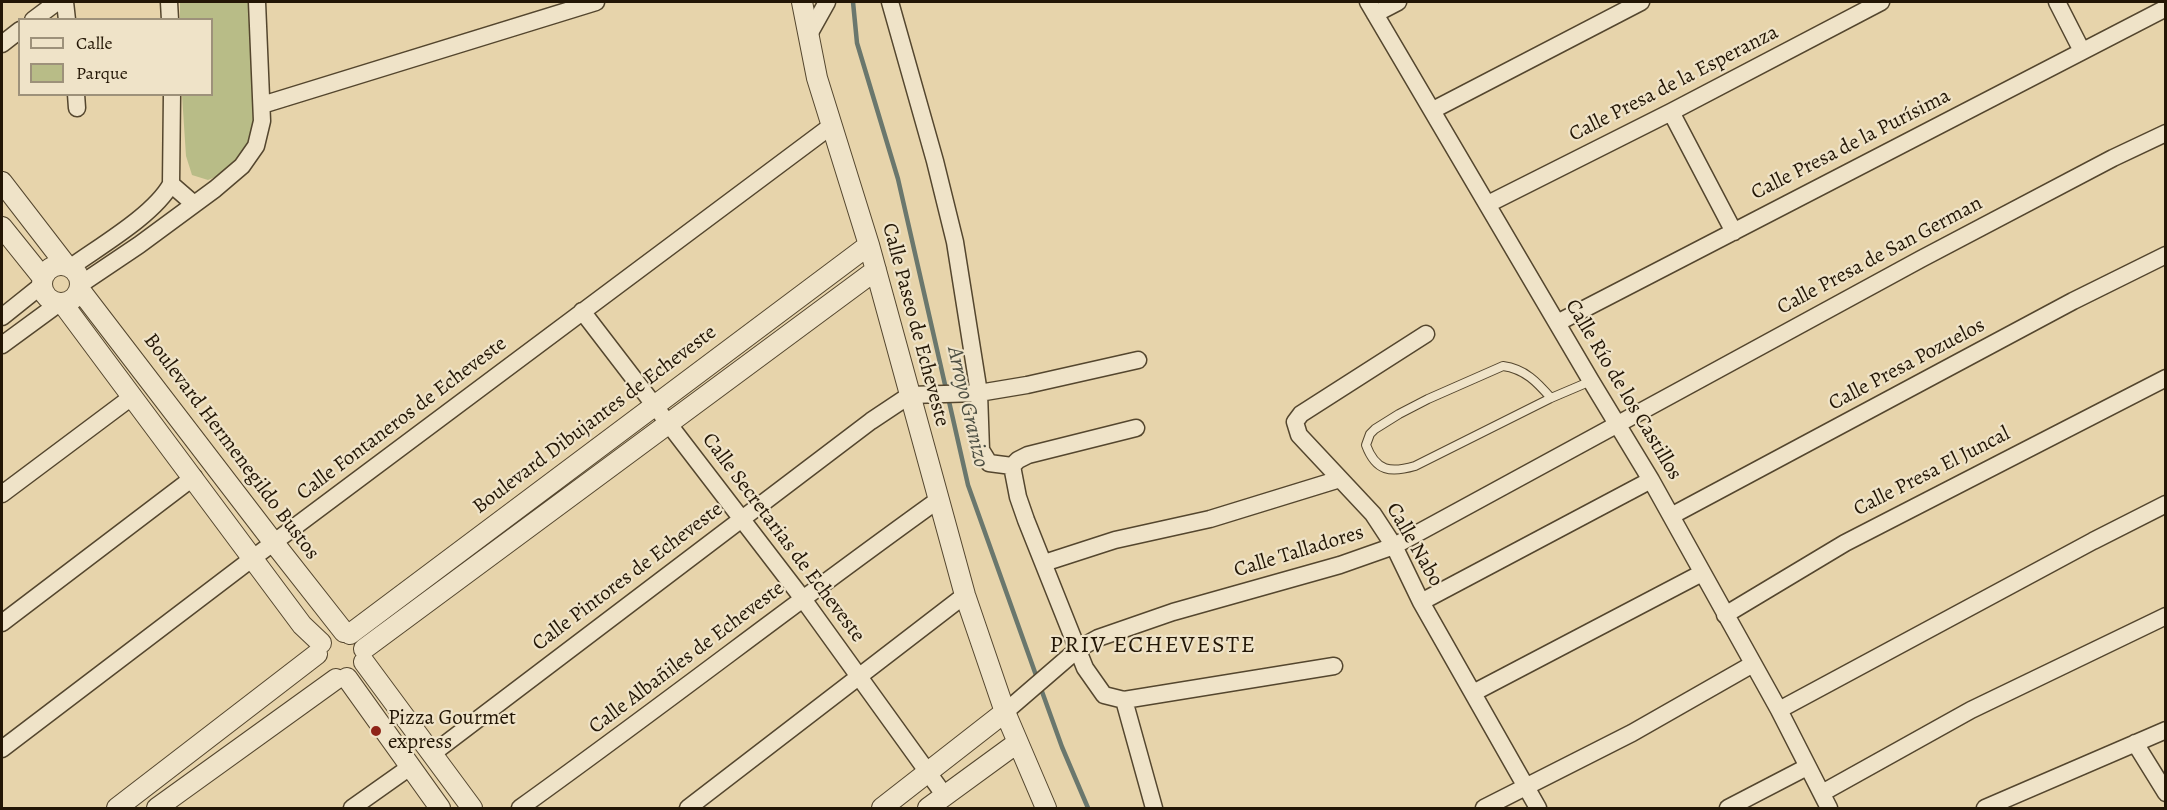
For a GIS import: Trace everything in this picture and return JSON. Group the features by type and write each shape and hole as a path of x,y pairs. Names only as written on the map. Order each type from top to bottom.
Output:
{"street":[{"path":"36,18 57,2"},
{"path":"65,2 67,18"},
{"path":"169,2 170,18"},
{"path":"2,345 60,304 74,300 81,287 232,175 256,147 262,120 257,2"},
{"path":"262,105 596,2"},
{"name":"Calle Paseo de Echeveste","path":"802,2 808,36 831,126 869,245 965,596 1005,712 1046,808"},
{"path":"808,36 826,2"},
{"path":"890,2 935,160 955,242 971,394 981,450 989,463 1012,466"},
{"path":"1371,8 1398,2"},
{"path":"1433,110 1641,2"},
{"name":"Calle Presa de la Esperanza","path":"1488,204 1671,112 1881,2"},
{"path":"2056,2 2082,51"},
{"name":"Calle Río de los Castillos","path":"1371,8 1651,480 1779,710 1826,801"},
{"name":"Calle Presa de la Purísima","path":"1557,323 2166,8"},
{"path":"2,44 18,32"},
{"path":"2,317 42,282 52,267 68,266 147,212 161,199 171,184 172,96"},
{"path":"1671,112 1734,232"},
{"name":"Calle Fontaneros de Echeveste","path":"2,749 253,558 831,126"},
{"name":"Calle Presa de San German","path":"1618,424 1921,259 2113,158 2166,133"},
{"path":"2,182 68,266 76,271 81,287"},
{"path":"171,184 194,204"},
{"path":"2,227 42,282 46,297 60,304 133,396 302,625 319,649 318,661 324,672 341,678 440,808"},
{"name":"Boulevard Dibujantes de Echeveste","path":"347,633 869,245"},
{"name":"Calle Presa Pozuelos","path":"1671,516 2073,301 2166,255"},
{"path":"156,808 341,678 360,669 364,656 876,270"},
{"name":"Boulevard Hermenegildo Bustos","path":"81,287 273,543 347,633"},
{"name":"Calle Secretarias de Echeveste","path":"582,311 656,405 740,520 803,599 945,796"},
{"name":"Calle Nabo","path":"1426,334 1301,414 1295,422 1299,435 1373,514 1394,546 1421,602 1538,808"},
{"path":"910,395 971,394 1027,386 1138,360"},
{"name":"Calle Presa El Juncal","path":"1725,615 1845,543 2166,378"},
{"name":"Calle Pintores de Echeveste","path":"432,754 740,520 910,395"},
{"path":"2,495 133,396"},
{"name":"Calle Talladores","path":"1005,712 1074,652 1113,632 1340,566 1394,546 1618,424"},
{"path":"1012,466 1028,455 1136,428"},
{"path":"1012,466 1018,498 1044,562 1074,652 1104,695 1124,700 1334,666"},
{"path":"2,623 194,477"},
{"path":"1044,562 1115,540 1210,519 1340,479"},
{"path":"1421,602 1651,480"},
{"name":"Calle Albañiles de Echeveste","path":"520,808 646,718 938,500"},
{"path":"1779,710 2166,504"},
{"path":"1473,693 1702,573"},
{"path":"688,808 965,596"},
{"path":"1826,801 1971,710 2166,616"},
{"path":"117,808 319,649 331,634 347,633 356,637 364,656 472,808"},
{"path":"1484,808 1632,733 1753,664"},
{"path":"1124,700 1154,808"},
{"path":"882,808 1005,712"},
{"path":"1985,808 2166,730"},
{"path":"928,808 1017,743"},
{"path":"2135,743 2166,793"},
{"path":"1728,808 1808,766"},
{"path":"352,808 410,767"}],"lane":[{"path":"1551,398 1538,383 1525,373 1503,366 1428,399 1390,419 1370,434 1366,445 1372,458 1379,465 1392,471 1401,470 1425,461 1551,398 1591,381"}],"green space":[{"path":"180,2 254,2 254,139 236,163 222,174 208,180 192,175 186,156 182,96 213,96 213,18 180,18"}],"waterway":[{"name":"Arroyo Granizo","path":"853,2 857,43 898,179 946,389"},
{"name":"Arroyo Granizo","path":"948,397 968,485 1037,678"},
{"name":"Arroyo Granizo","path":"1040,686 1062,747 1088,808"}],"place":[{"name":"Pizza Gourmet express","path":"376,731"}],"district":[{"name":"PRIV ECHEVESTE","path":"1153,646"}]}
